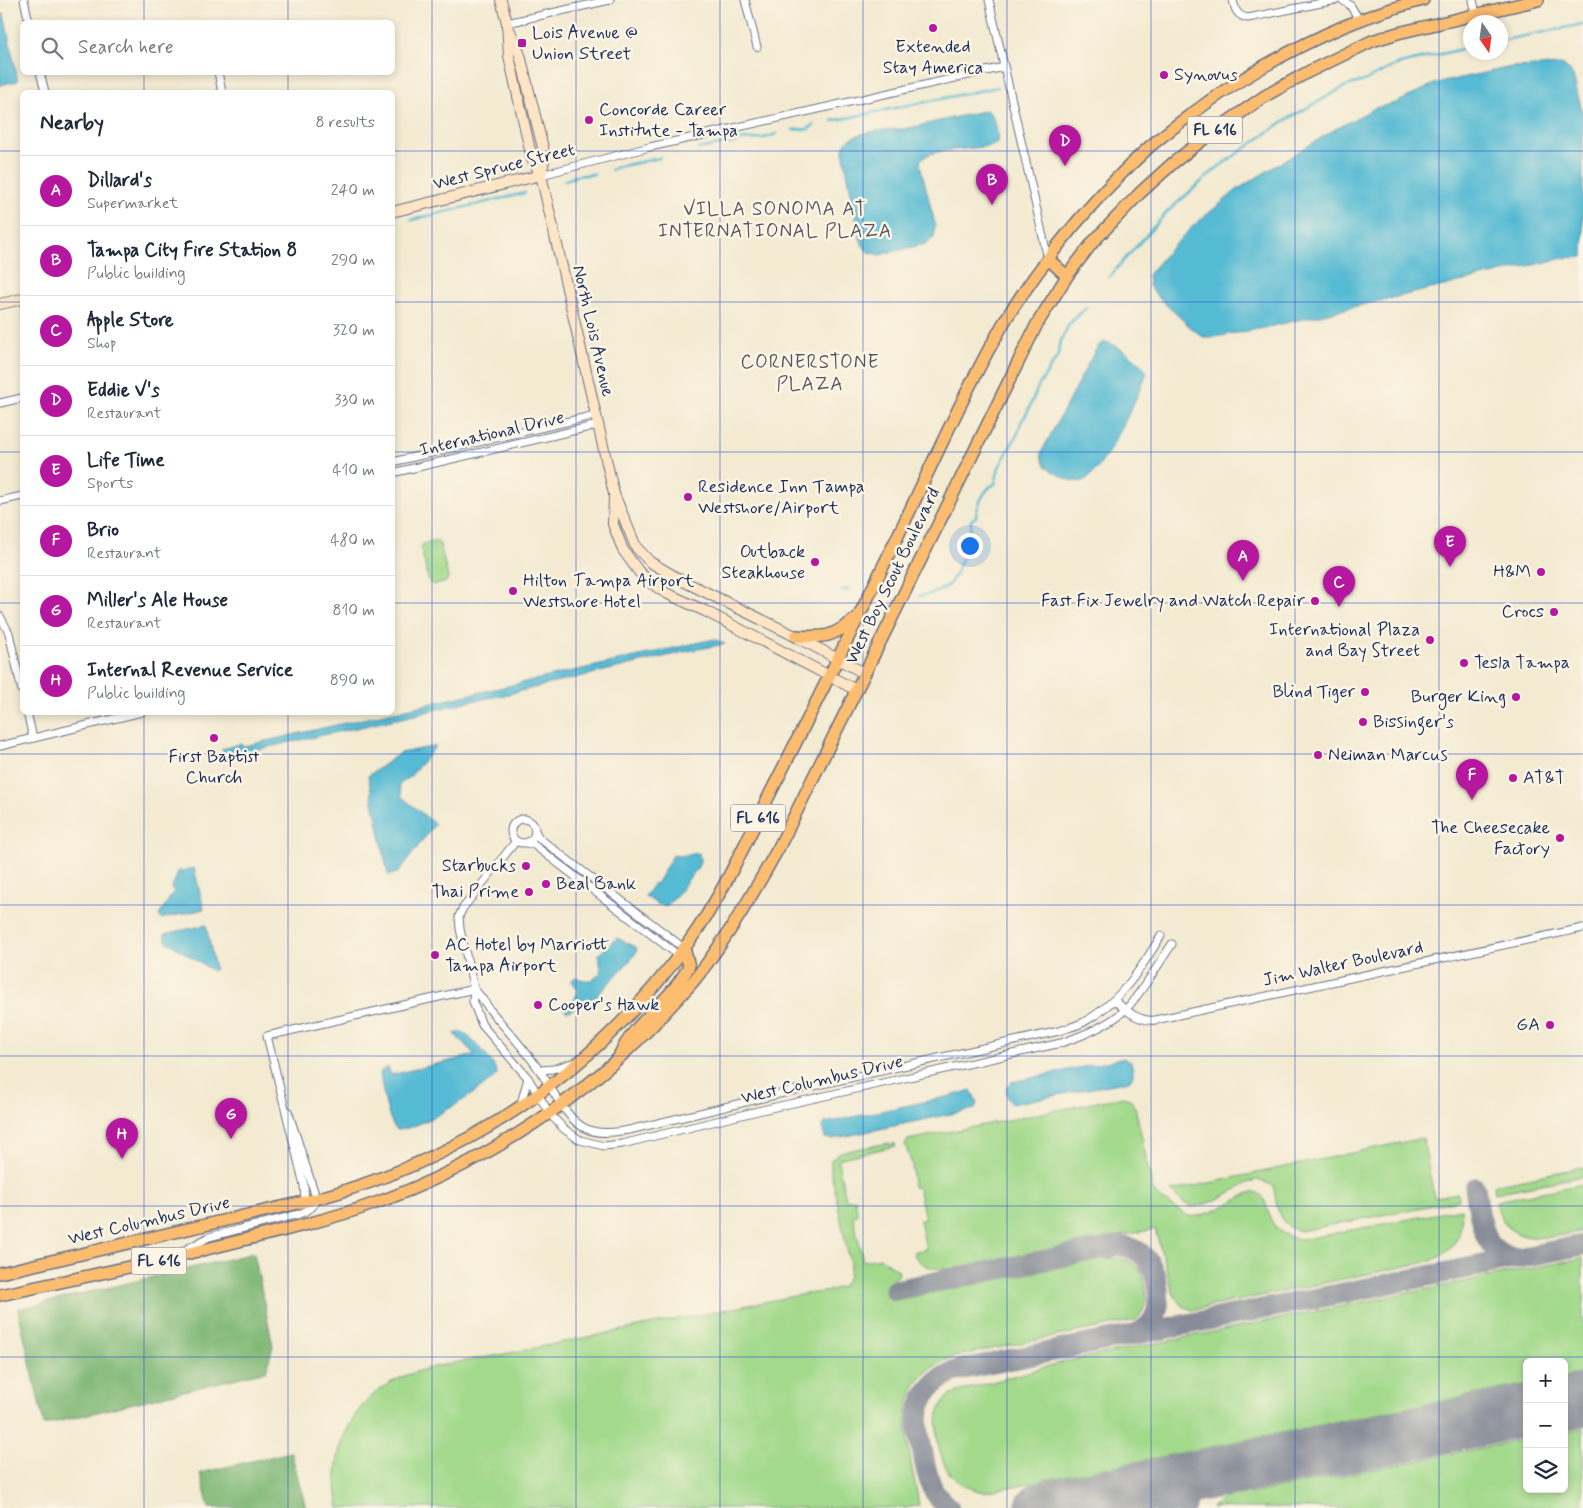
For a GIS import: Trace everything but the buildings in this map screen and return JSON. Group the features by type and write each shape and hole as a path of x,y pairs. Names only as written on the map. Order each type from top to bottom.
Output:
{"main road":[{"name":"West Boy Scout Boulevard","path":"310,1201 366,1185 407,1169 472,1137 520,1108 550,1086 580,1060 612,1031 644,997 681,952 720,893 839,659 972,380 1013,307 1048,259 1081,218 1149,147 1190,115 1249,74 1301,46 1360,21 1423,0"},
{"name":"West Boy Scout Boulevard","path":"172,1258 316,1222 375,1204 421,1185 495,1147 550,1114 639,1041 695,979 744,910 779,847 1037,324 1067,276 1093,242 1173,162 1265,96 1308,72 1372,41 1398,33 1538,0"},
{"path":"1048,259 1067,276"},
{"path":"796,636 816,637 832,635 860,615"},
{"path":"618,1058 626,1041 682,979 689,966 681,952"},
{"name":"West Columbus Drive","path":"0,1273 310,1201"},
{"name":"FL 616","path":"0,1295 172,1258"}],"street":[{"path":"24,0 29,20"},
{"name":"North Lois Avenue","path":"502,0 507,23 509,56 532,159 541,175 614,494 636,548 650,562 679,579 796,636 864,674"},
{"path":"507,23 610,0"},
{"path":"745,0 757,47"},
{"path":"989,0 1048,259"},
{"path":"1233,0 1235,9 1243,17 1248,18 1336,0"},
{"path":"1342,0 1350,5 1360,21"},
{"path":"1473,0 1476,14"},
{"name":"West Spruce Street","path":"395,211 650,147 1004,67"},
{"path":"41,75 44,90"},
{"path":"219,75 222,90"},
{"path":"0,304 20,299"},
{"path":"0,403 20,398"},
{"name":"International Drive","path":"395,461 534,429 597,420"},
{"name":"International Drive","path":"395,472 537,439 597,420"},
{"path":"534,429 537,439"},
{"path":"433,453 435,463"},
{"name":"North Lois Avenue","path":"614,494 613,524 623,550 639,572 651,583 666,593 705,611 856,690"},
{"path":"0,501 20,496"},
{"path":"0,616 9,633 20,682"},
{"path":"28,715 33,738"},
{"path":"0,746 122,715"},
{"path":"526,818 530,820 539,838 601,884 681,952 601,897 534,845 516,842 512,838 511,825 517,819 526,818"},
{"path":"526,843 533,838 535,831"},
{"name":"West Columbus Drive","path":"516,842 463,908 459,916 460,929 474,989 473,1002 482,1025 528,1078 550,1114 564,1129 580,1140 604,1146 622,1144 762,1110 1061,1043 1080,1037 1125,1010 1172,944"},
{"path":"601,884 601,897"},
{"name":"Jim Walter Boulevard","path":"1115,1000 1125,1010 1146,1021 1155,1020 1583,928"},
{"name":"West Columbus Drive","path":"474,989 540,1070 561,1106 586,1129 602,1133 629,1130 809,1087 1059,1031 1083,1023 1115,1000 1141,969 1161,936"},
{"path":"310,1201 288,1124 267,1036 474,989"},
{"path":"540,1070 553,1069 580,1060"},
{"path":"520,1108 528,1078"},
{"path":"172,1258 209,1237 306,1211 311,1208 294,1125 282,1094"}],"green space":[{"path":"436,541 440,544 448,577 446,582 433,585 429,582 421,549 423,544"},
{"path":"1122,1097 1130,1099 1135,1106 1153,1190 1161,1199 1188,1216 1211,1212 1249,1193 1255,1192 1262,1196 1271,1220 1277,1228 1295,1238 1305,1239 1461,1209 1462,1218 1459,1234 1456,1241 1446,1252 1431,1261 1192,1310 1181,1305 1173,1293 1155,1229 950,1269 939,1269 919,1261 913,1252 926,1249 920,1220 925,1219 918,1187 913,1187 912,1164 905,1145 908,1140"},
{"path":"1423,1138 1434,1197 1458,1193 1459,1200 1300,1231 1286,1224 1282,1219 1277,1207 1273,1185 1257,1180 1213,1201 1196,1206 1185,1204 1171,1191"},
{"path":"889,1143 890,1145 894,1143 896,1146 841,1158 838,1162 846,1200 855,1199 858,1215 853,1216 863,1261 881,1258 898,1270 899,1275 893,1279 897,1298 1098,1259 1115,1258 1127,1260 1138,1268 1143,1276 1146,1290 1144,1308 1136,1320 962,1355 937,1365 920,1379 910,1396 907,1416 907,1438 919,1505 906,1508 339,1508 336,1490 338,1456 350,1424 371,1397 398,1379 429,1368 805,1294 825,1292 843,1286 849,1276 850,1264 831,1172 831,1160 840,1152"},
{"path":"1583,1167 1583,1176 1495,1193 1494,1186 1498,1184"},
{"path":"1583,1184 1583,1231 1570,1234 1543,1238 1519,1234 1509,1227 1501,1217 1496,1201"},
{"path":"254,1253 273,1346 266,1371 44,1425 18,1309"},
{"path":"1583,1258 1583,1373 1568,1376 1568,1358 1523,1358 1523,1385 984,1492 959,1483 951,1476 941,1455 937,1434 938,1414 947,1398 964,1390 1063,1362"},
{"path":"1583,1428 1583,1508 1211,1508 1223,1499 1523,1440 1523,1493 1568,1493 1568,1431"},
{"path":"291,1452 306,1508 209,1508 200,1473"}],"water":[{"path":"4,14 18,81 0,85 0,15"},
{"path":"1564,65 1573,75 1583,115 1583,257 1563,258 1264,328 1215,337 1203,337 1158,297 1149,286 1148,275 1192,227 1238,189 1337,128 1375,108 1396,103 1434,84 1511,67"},
{"path":"987,110 996,125 997,143 989,146 937,152 921,159 920,164 935,224 934,238 925,244 880,255 868,252 863,246 859,235 843,151 844,144 858,135 868,132 905,129"},
{"path":"1105,342 1129,354 1140,363 1147,373 1119,433 1100,465 1082,481 1073,481 1049,469 1044,464 1041,453 1095,351 1098,346"},
{"path":"714,639 725,644 227,756 225,761 222,749 240,744 244,746 380,715 395,715 395,712"},
{"path":"436,746 408,779 404,780 399,786 402,797 435,824 398,873 388,875 368,776 400,753"},
{"path":"699,853 700,862 697,869 676,897 666,906 657,904 645,896 654,883 656,884 673,855"},
{"path":"194,868 204,909 161,919 159,915 174,891 171,888 177,876 176,872"},
{"path":"206,925 215,969 213,971 166,941 164,934"},
{"path":"617,938 636,947 637,950 634,956 597,996 567,1012 562,1007 571,1003 577,993 575,985 571,981 575,977 590,980 597,977 602,970 598,955"},
{"path":"462,1032 483,1052 493,1065 497,1075 477,1091 434,1117 397,1130 388,1112 380,1072 388,1067 390,1075 475,1055 454,1034"},
{"path":"1124,1058 1131,1061 1133,1069 1133,1074 1129,1081 1012,1104 1008,1099 1006,1088 1012,1082"},
{"path":"971,1090 977,1102 975,1109 832,1139 825,1138 822,1127 825,1123"}],"waterway":[{"path":"1508,39 1583,24"},
{"path":"1109,277 1167,212 1217,168 1284,121 1346,86 1364,81 1396,65 1463,49"},
{"path":"832,121 998,87"},
{"path":"793,130 808,129 814,125"},
{"path":"698,149 732,144 743,139 764,138 776,134"},
{"path":"611,170 660,158"},
{"path":"564,181 576,176 594,174"},
{"path":"411,220 525,193"},
{"path":"919,596 943,589 955,575 966,545 971,520 976,517 982,498 988,489 995,484 999,467 1018,433 1021,422 1039,385 1058,356 1059,345 1069,324 1087,307"},
{"path":"842,590 849,590"}],"taxiway":[{"path":"1475,1188 1481,1222 1490,1243 1497,1251 1507,1256 1519,1258"},
{"path":"949,1508 938,1497 928,1477 918,1424 921,1404 930,1388 945,1376 954,1372 1583,1245"},
{"path":"895,1290 1116,1246 1124,1246 1132,1248 1144,1256 1152,1268 1157,1283 1158,1306 1153,1320 1143,1330 1135,1334"},
{"path":"1184,1508 1195,1490 1202,1484 1219,1476 1294,1460"},
{"path":"1051,1508 1117,1495 1134,1495 1150,1498 1166,1508"}],"runway":[{"path":"1568,1403 1583,1400"},
{"path":"1041,1508 1523,1412"}],"place":[{"name":"Extended Stay America","path":"933,28"},
{"name":"Lois Avenue @ Union Street","path":"522,43"},
{"name":"Synovus","path":"1164,75"},
{"name":"Concorde Career Institute - Tampa","path":"589,120"},
{"name":"Eddie V's","path":"1065,166"},
{"name":"Tampa City Fire Station 8","path":"992,205"},
{"name":"Residence Inn Tampa Westshore/Airport","path":"688,497"},
{"name":"Outback Steakhouse","path":"815,562"},
{"name":"Life Time","path":"1450,567"},
{"name":"H&M","path":"1541,572"},
{"name":"Dillard's","path":"1243,581"},
{"name":"Hilton Tampa Airport Westshore Hotel","path":"513,591"},
{"name":"Fast Fix Jewelry and Watch Repair","path":"1315,601"},
{"name":"Apple Store","path":"1339,607"},
{"name":"Crocs","path":"1554,612"},
{"name":"International Plaza and Bay Street","path":"1430,640"},
{"name":"Tesla Tampa","path":"1464,663"},
{"name":"Blind Tiger","path":"1365,692"},
{"name":"Burger King","path":"1516,697"},
{"name":"Bissinger's","path":"1363,722"},
{"name":"First Baptist Church","path":"214,738"},
{"name":"Neiman Marcus","path":"1318,755"},
{"name":"AT&T","path":"1513,778"},
{"name":"Brio","path":"1472,800"},
{"name":"The Cheesecake Factory","path":"1560,838"},
{"name":"Starbucks","path":"526,866"},
{"name":"Beal Bank","path":"546,884"},
{"name":"Thai Prime","path":"529,892"},
{"name":"AC Hotel by Marriott Tampa Airport","path":"435,955"},
{"name":"Cooper's Hawk","path":"538,1005"},
{"name":"GA","path":"1550,1025"},
{"name":"Miller's Ale House","path":"231,1139"},
{"name":"Internal Revenue Service","path":"122,1159"}],"district":[{"name":"VILLA SONOMA AT INTERNATIONAL PLAZA","path":"775,220"},
{"name":"CORNERSTONE PLAZA","path":"810,373"}]}
